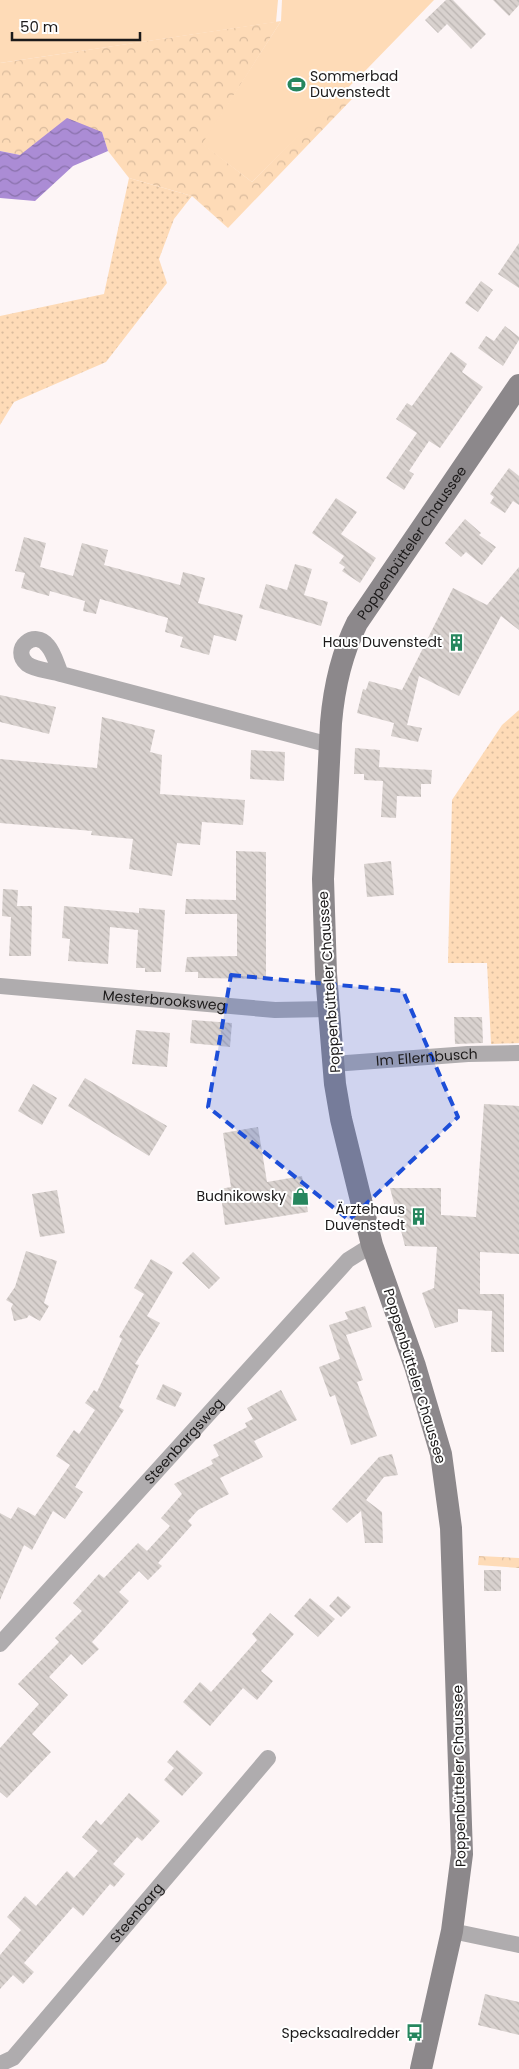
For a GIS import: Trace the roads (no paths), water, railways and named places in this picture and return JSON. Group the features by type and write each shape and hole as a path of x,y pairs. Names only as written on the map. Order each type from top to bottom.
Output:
{"main road":[{"name":"Poppenbütteler Chaussee","path":"421,2069 452,1931 460,1875 462,1825 453,1569 446,1481 441,1454 418,1376 372,1245 342,1119 333,1064 323,879 332,703 337,676 348,642 357,623 519,385"}],"street":[{"path":"61,674 330,745"},
{"name":"Mesterbrooksweg","path":"0,986 275,1010 329,1010"},
{"name":"Im Ellernbusch","path":"333,1064 468,1054 519,1053"},
{"name":"Steenbargsweg","path":"0,1644 348,1260 372,1245"},
{"name":"Steenbarg","path":"0,2064 13,2058 268,1758"},
{"path":"452,1931 519,1946"}],"water":[{"path":"67,118 102,132 108,151 73,166 35,201 0,198 0,151 20,155"}],"place":[{"name":"Sommerbad Duvenstedt","path":"296,84"},
{"name":"Haus Duvenstedt","path":"456,642"},
{"name":"Budnikowsky","path":"300,1196"},
{"name":"Ärztehaus Duvenstedt","path":"419,1217"},
{"name":"Specksaalredder","path":"414,2033"}]}
